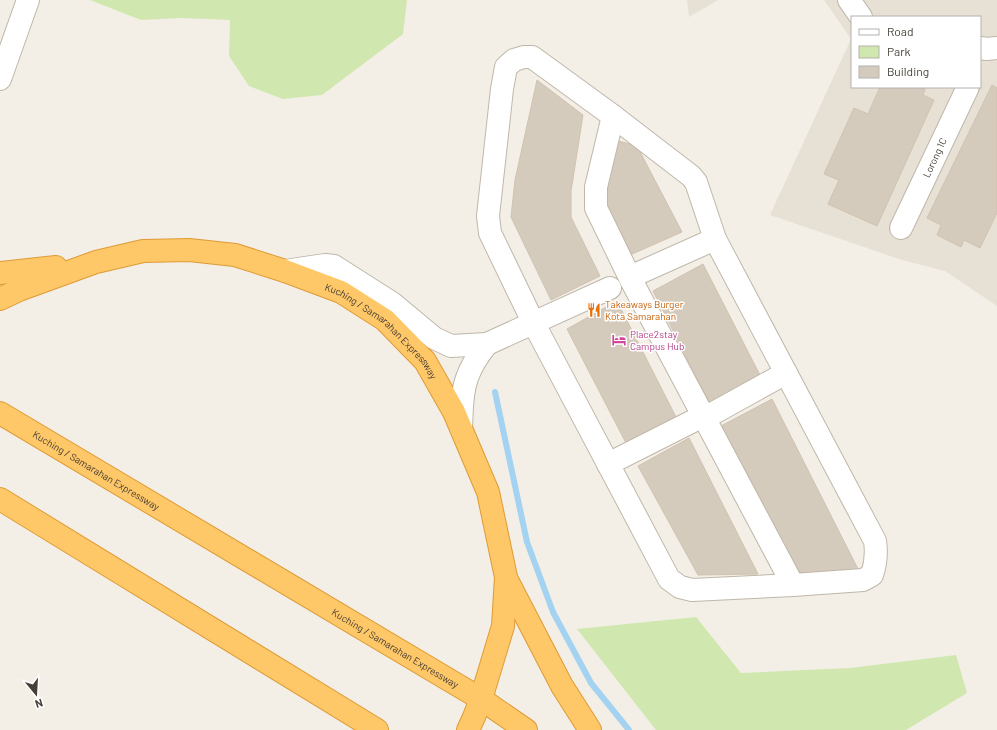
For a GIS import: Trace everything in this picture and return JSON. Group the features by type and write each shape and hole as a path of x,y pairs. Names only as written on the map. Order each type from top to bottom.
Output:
{"highway":[{"name":"Kuching / Samarahan Expressway","path":"0,299 19,290 96,262 143,251 189,250 235,256 285,271 341,292 385,320 425,361 454,412 488,492 506,577 503,626 481,699 468,730"},
{"path":"1,271 96,262"},
{"name":"Kuching / Samarahan Expressway","path":"0,413 481,699 526,730"},
{"path":"0,499 377,730"},
{"path":"506,577 562,686 590,730"}],"street":[{"path":"0,79 28,0"},
{"path":"848,0 860,16"},
{"path":"524,57 532,57 613,116 691,176 696,182 715,239 875,541 877,553 876,564 872,575 863,580 692,590 680,587 669,580 663,570 532,322 490,233 488,216 502,89 506,67 514,60 524,57"},
{"name":"Lorong 1C","path":"901,228 968,88"},
{"path":"613,116 596,187 596,208 630,278 793,585"},
{"path":"639,273 715,239"},
{"path":"285,271 325,265 334,266 392,303 434,338 451,346 487,344 532,322 610,288"},
{"path":"461,428 466,379 476,358 487,344"},
{"path":"608,464 704,417 786,373"}],"shaded area":[{"path":"687,0 718,0 689,17"},
{"path":"824,0 997,0 997,306 945,271 902,260 770,215 851,39"}],"green space":[{"path":"90,0 407,0 403,34 322,95 283,99 249,86 229,56 230,20 182,18 141,20"},
{"path":"696,617 741,673 850,668 956,655 967,693 906,730 656,730 577,629"}],"building":[{"path":"537,80 583,115 571,191 571,217 600,276 551,300 511,217 515,180"},
{"path":"992,85 997,88 997,213 980,248 964,240 961,247 937,235 941,225 927,218"},
{"path":"880,88 922,88 925,89 923,95 934,100 877,226 828,204 839,180 824,174 854,108 868,114"},
{"path":"615,140 637,146 682,232 630,255 602,203"},
{"path":"703,264 763,381 711,406 653,291"},
{"path":"617,301 677,419 626,443 567,329"},
{"path":"772,399 859,571 793,573 721,426"},
{"path":"689,438 758,574 698,575 638,466"}],"waterway":[{"path":"495,392 527,542 553,612 591,683 629,730"}],"place":[{"name":"Takeaways Burger Kota Samarahan","path":"594,310"},
{"name":"Place2stay Campus Hub","path":"619,340"}]}
